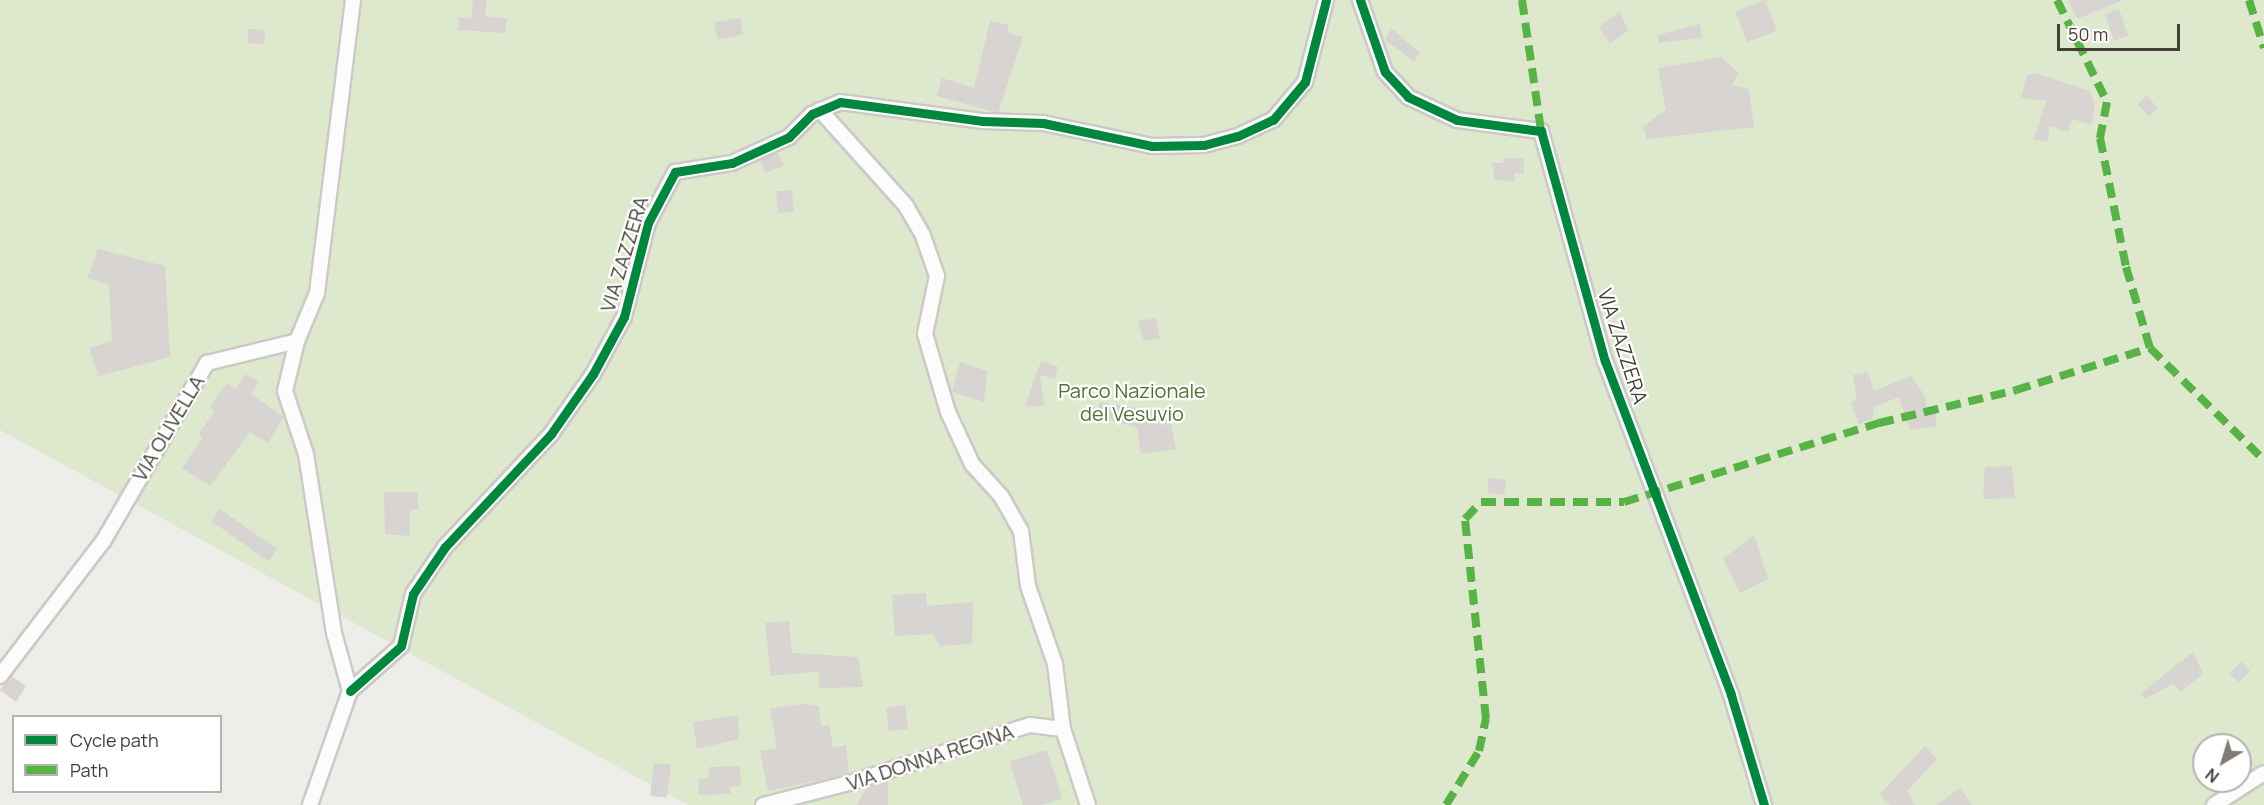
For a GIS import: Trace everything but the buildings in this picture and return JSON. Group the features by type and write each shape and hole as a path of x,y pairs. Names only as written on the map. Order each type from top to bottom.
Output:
{"street":[{"path":"310,805 350,691 334,633 306,454 285,391 297,341 316,293 353,0"},
{"name":"VIA ZAZZERA","path":"350,691 401,646 412,594 445,547 551,435 593,374 624,317 648,223 675,172 732,163 789,137 820,110 840,102 888,104 982,121 1043,123 1152,146 1204,145 1256,130 1291,104 1305,82 1326,0"},
{"name":"VIA ZAZZERA","path":"1360,0 1385,72 1408,97 1457,120 1541,131 1605,361 1731,695 1764,805"},
{"path":"820,110 906,206 923,236 937,276 925,334 948,412 972,464 1001,496 1021,531 1032,605 1055,664 1063,729 1088,805"},
{"name":"VIA OLIVELLA","path":"0,676 104,540 207,363 297,341"},
{"name":"VIA DONNA REGINA","path":"763,805 1030,725 1063,729"},
{"path":"2214,805 2264,773"}],"green space":[{"name":"Parco Nazionale del Vesuvio","path":"0,0 2264,0 2264,805 688,805 0,430"}],"marked path":[{"path":"1522,0 1541,131"},
{"path":"2057,0 2107,102 2100,138 2126,267 2150,348 2264,460"},
{"path":"2249,0 2264,48"},
{"path":"1446,805 1479,751 1486,719 1465,519 1481,502 1624,502 1879,423 2016,390 2150,348"}],"cycle path":[{"path":"350,691 401,646 413,594 445,547 551,434 593,374 624,317 648,223 675,172 732,163 789,137 812,114 840,102 982,121 1043,123 1152,146 1204,145 1238,136 1273,120 1305,82 1326,0"},
{"path":"1360,0 1385,72 1408,97 1457,120 1541,131 1605,361 1731,695 1764,805"}]}
